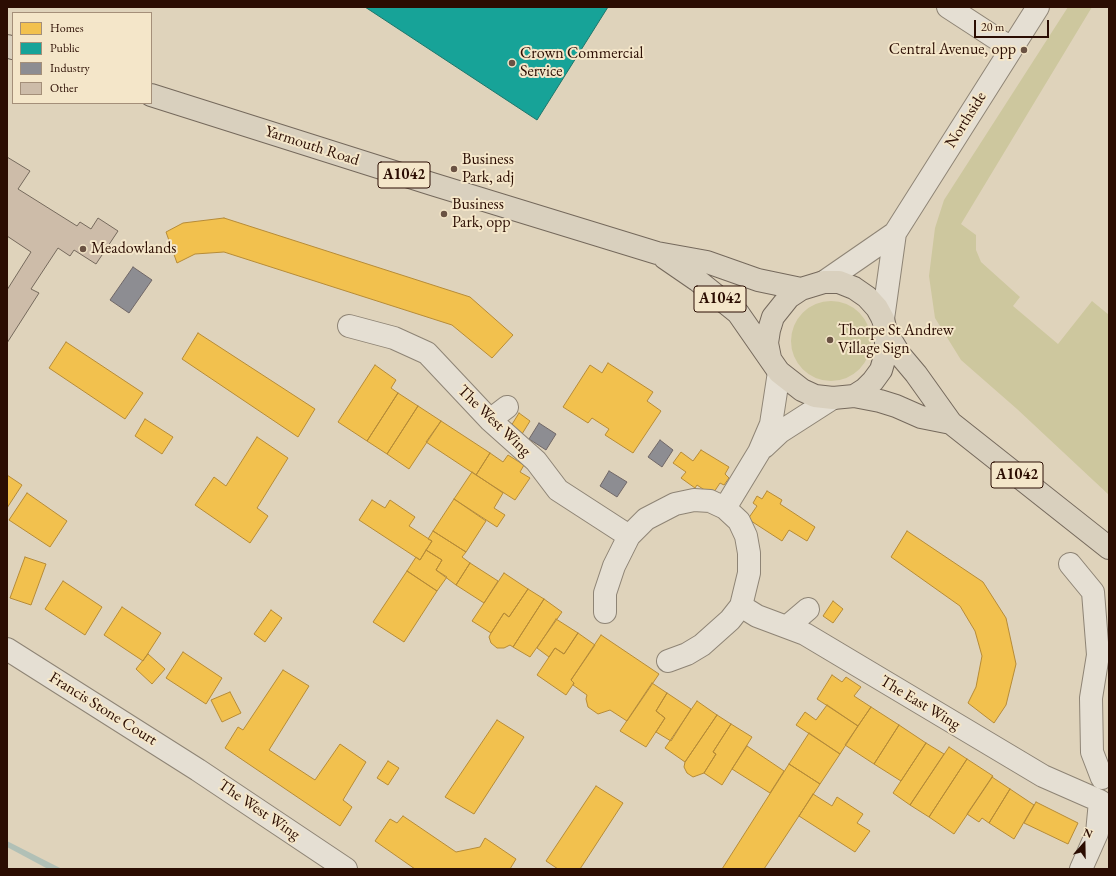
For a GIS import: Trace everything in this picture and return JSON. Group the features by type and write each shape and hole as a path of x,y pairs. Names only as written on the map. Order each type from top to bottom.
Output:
{"highway":[{"name":"Yarmouth Road","path":"152,95 657,253 707,262 758,280 801,289"},
{"name":"Yarmouth Road","path":"657,253 697,280 738,313 774,365 790,383 802,390 815,396 880,401 921,417 951,423"},
{"name":"Yarmouth Road","path":"774,365 767,343 773,317 789,297 801,289 824,282 839,282 854,288 867,297 877,308 900,355 916,374 951,423 1109,548"},
{"path":"843,397 865,390 881,370 886,353 885,325"}],"street":[{"path":"948,7 1011,48"},
{"name":"Northside","path":"824,282 895,233 1038,7"},
{"name":"Northside","path":"885,325 895,233"},
{"name":"The West Wing","path":"349,326 394,338 427,353 490,420 536,461 558,490 629,536"},
{"path":"726,508 758,452 771,424 774,365"},
{"path":"758,452 780,432 843,397"},
{"path":"490,420 507,407"},
{"path":"605,612 605,593 622,548 629,536 646,519 675,504 694,500 710,501 726,508 739,521 746,536 749,553 749,573 741,606 730,620 702,645 687,654 668,661"},
{"path":"1070,564 1093,592 1109,690"},
{"name":"The East Wing","path":"741,606 771,623 788,626 805,634 1043,776 1100,801"},
{"path":"788,626 808,609"},
{"name":"Francis Stone Court","path":"7,649 198,770"},
{"path":"1081,869 1097,833 1105,769 1092,752 1091,698 1103,654"},
{"name":"The West Wing","path":"198,770 346,869"}],"shaded area":[{"path":"1068,7 1092,7 961,224 976,235 976,250 981,262 1020,297 1013,306 1058,344 1092,301 1109,315 1109,495 1017,409 961,360 935,318 929,276 935,228 944,200"},
{"path":"823,301 839,301 860,312 871,333 871,349 860,370 839,381 823,381 809,375 802,370 797,363 791,349 791,333 797,319 802,312 809,307"},
{"path":"7,841 62,869 48,869 7,847"}],"building: Homes":[{"path":"224,218 470,297 513,335 492,358 452,325 224,252 195,254 177,263 166,232 183,223"},
{"path":"198,333 315,409 298,437 182,359"},
{"path":"66,342 143,393 125,419 49,368"},
{"path":"608,363 653,392 647,401 661,411 633,453 605,435 609,429 592,418 588,423 563,407 590,365 602,373"},
{"path":"375,365 396,380 391,388 398,393 367,441 338,422"},
{"path":"398,393 418,406 387,454 367,441"},
{"path":"418,406 441,421 409,469 387,454"},
{"path":"519,413 530,421 522,434 511,426"},
{"path":"145,419 173,437 162,454 135,436"},
{"path":"441,421 490,453 476,475 426,442"},
{"path":"257,437 288,458 257,508 268,516 250,543 195,505 214,477 226,486"},
{"path":"701,450 729,467 725,474 729,478 724,485 720,483 712,495 697,485 695,488 681,478 686,472 673,463 681,452 693,461"},
{"path":"490,453 503,462 508,455 524,465 520,472 530,478 515,500 476,475"},
{"path":"472,472 503,493 494,508 505,515 497,527 454,499"},
{"path":"7,475 22,485 7,508"},
{"path":"767,491 782,500 780,504 815,527 807,541 789,530 782,541 748,519 757,506 753,503 757,496 762,499"},
{"path":"27,493 67,521 50,547 9,520"},
{"path":"454,499 486,521 466,552 433,531"},
{"path":"372,500 385,508 390,500 415,517 409,526 432,541 420,560 359,520"},
{"path":"433,531 466,552 462,557 470,563 456,585 436,570 442,560 426,550 432,541 428,539"},
{"path":"907,531 983,582 1006,618 1016,664 1006,705 994,723 968,703 976,687 982,656 975,631 960,606 891,557"},
{"path":"426,550 442,560 436,570 447,577 437,591 407,571 416,557 420,560"},
{"path":"25,557 46,564 31,605 10,598"},
{"path":"470,563 498,581 484,603 456,585"},
{"path":"407,571 437,591 404,642 373,622"},
{"path":"504,573 528,589 509,617 504,613 491,633 472,621"},
{"path":"63,581 102,607 85,635 45,609"},
{"path":"528,589 544,599 513,647 510,645 504,648 497,648 491,643 489,637 491,633 504,613 509,617"},
{"path":"544,599 562,612 530,657 513,647"},
{"path":"833,601 843,609 833,623 823,616"},
{"path":"122,607 161,633 143,661 104,635"},
{"path":"271,610 282,618 265,642 254,634"},
{"path":"556,619 578,633 564,654 555,648 549,657 537,648"},
{"path":"578,633 595,645 571,680 574,683 566,695 537,675 555,648 564,654"},
{"path":"601,635 659,674 627,721 610,710 598,714 588,707 586,699 587,695 573,685 574,683 571,680"},
{"path":"183,652 222,678 206,704 166,678"},
{"path":"148,654 165,669 152,684 136,669"},
{"path":"283,670 309,686 269,750 315,780 340,744 366,762 343,800 352,807 340,826 225,748 238,727 243,730"},
{"path":"832,675 842,682 846,677 861,687 854,696 871,707 858,726 817,699"},
{"path":"652,683 667,693 656,711 665,718 646,747 620,731"},
{"path":"230,692 241,713 222,722 211,700"},
{"path":"667,693 691,709 671,741 656,732 665,718 656,711"},
{"path":"697,701 717,715 685,762 665,748"},
{"path":"827,705 858,726 840,754 796,725 805,712 816,720"},
{"path":"871,707 899,725 874,764 845,745"},
{"path":"717,715 731,724 713,752 716,754 704,773 693,777 687,773 684,767 685,762"},
{"path":"497,720 524,737 474,814 445,797"},
{"path":"731,724 752,737 722,785 704,773 716,754 713,752"},
{"path":"899,725 926,743 901,781 874,764"},
{"path":"809,733 840,754 820,784 789,764"},
{"path":"926,743 944,754 910,805 893,793"},
{"path":"747,746 784,771 770,793 732,769"},
{"path":"949,747 967,759 929,817 910,805"},
{"path":"967,759 993,776 954,834 929,817"},
{"path":"388,761 399,768 388,785 377,778"},
{"path":"789,764 820,784 764,869 722,869"},
{"path":"992,777 1010,789 989,823 982,818 979,822 967,814"},
{"path":"596,786 623,803 580,869 558,869 546,861"},
{"path":"1010,789 1034,805 1014,839 989,823"},
{"path":"813,794 832,806 837,797 863,814 857,823 870,831 855,852 799,816"},
{"path":"1036,802 1078,823 1068,844 1024,823"},
{"path":"403,816 456,852 480,847 485,838 516,859 510,869 415,869 375,841 390,819 397,823"}],"building: Public":[{"name":"Crown Commercial Service","path":"365,7 608,7 537,120"}],"building: Industry":[{"path":"133,267 152,280 129,313 110,300"},
{"path":"539,423 556,434 546,450 529,439"},
{"path":"660,440 673,450 662,467 648,457"},
{"path":"609,471 627,482 617,497 600,486"}],"building: Other":[{"name":"Meadowlands","path":"7,157 30,171 18,189 77,226 80,222 91,229 98,218 118,231 96,264 74,250 70,256 58,248 31,289 39,293 7,343 7,290 31,252 7,236"}],"place":[{"name":"Central Avenue, opp","path":"1024,50"},
{"name":"Crown Commercial Service","path":"512,63"},
{"name":"Business Park, adj","path":"454,169"},
{"name":"Business Park, opp","path":"444,214"},
{"name":"Meadowlands","path":"83,249"},
{"name":"Thorpe St Andrew Village Sign","path":"830,340"}]}
